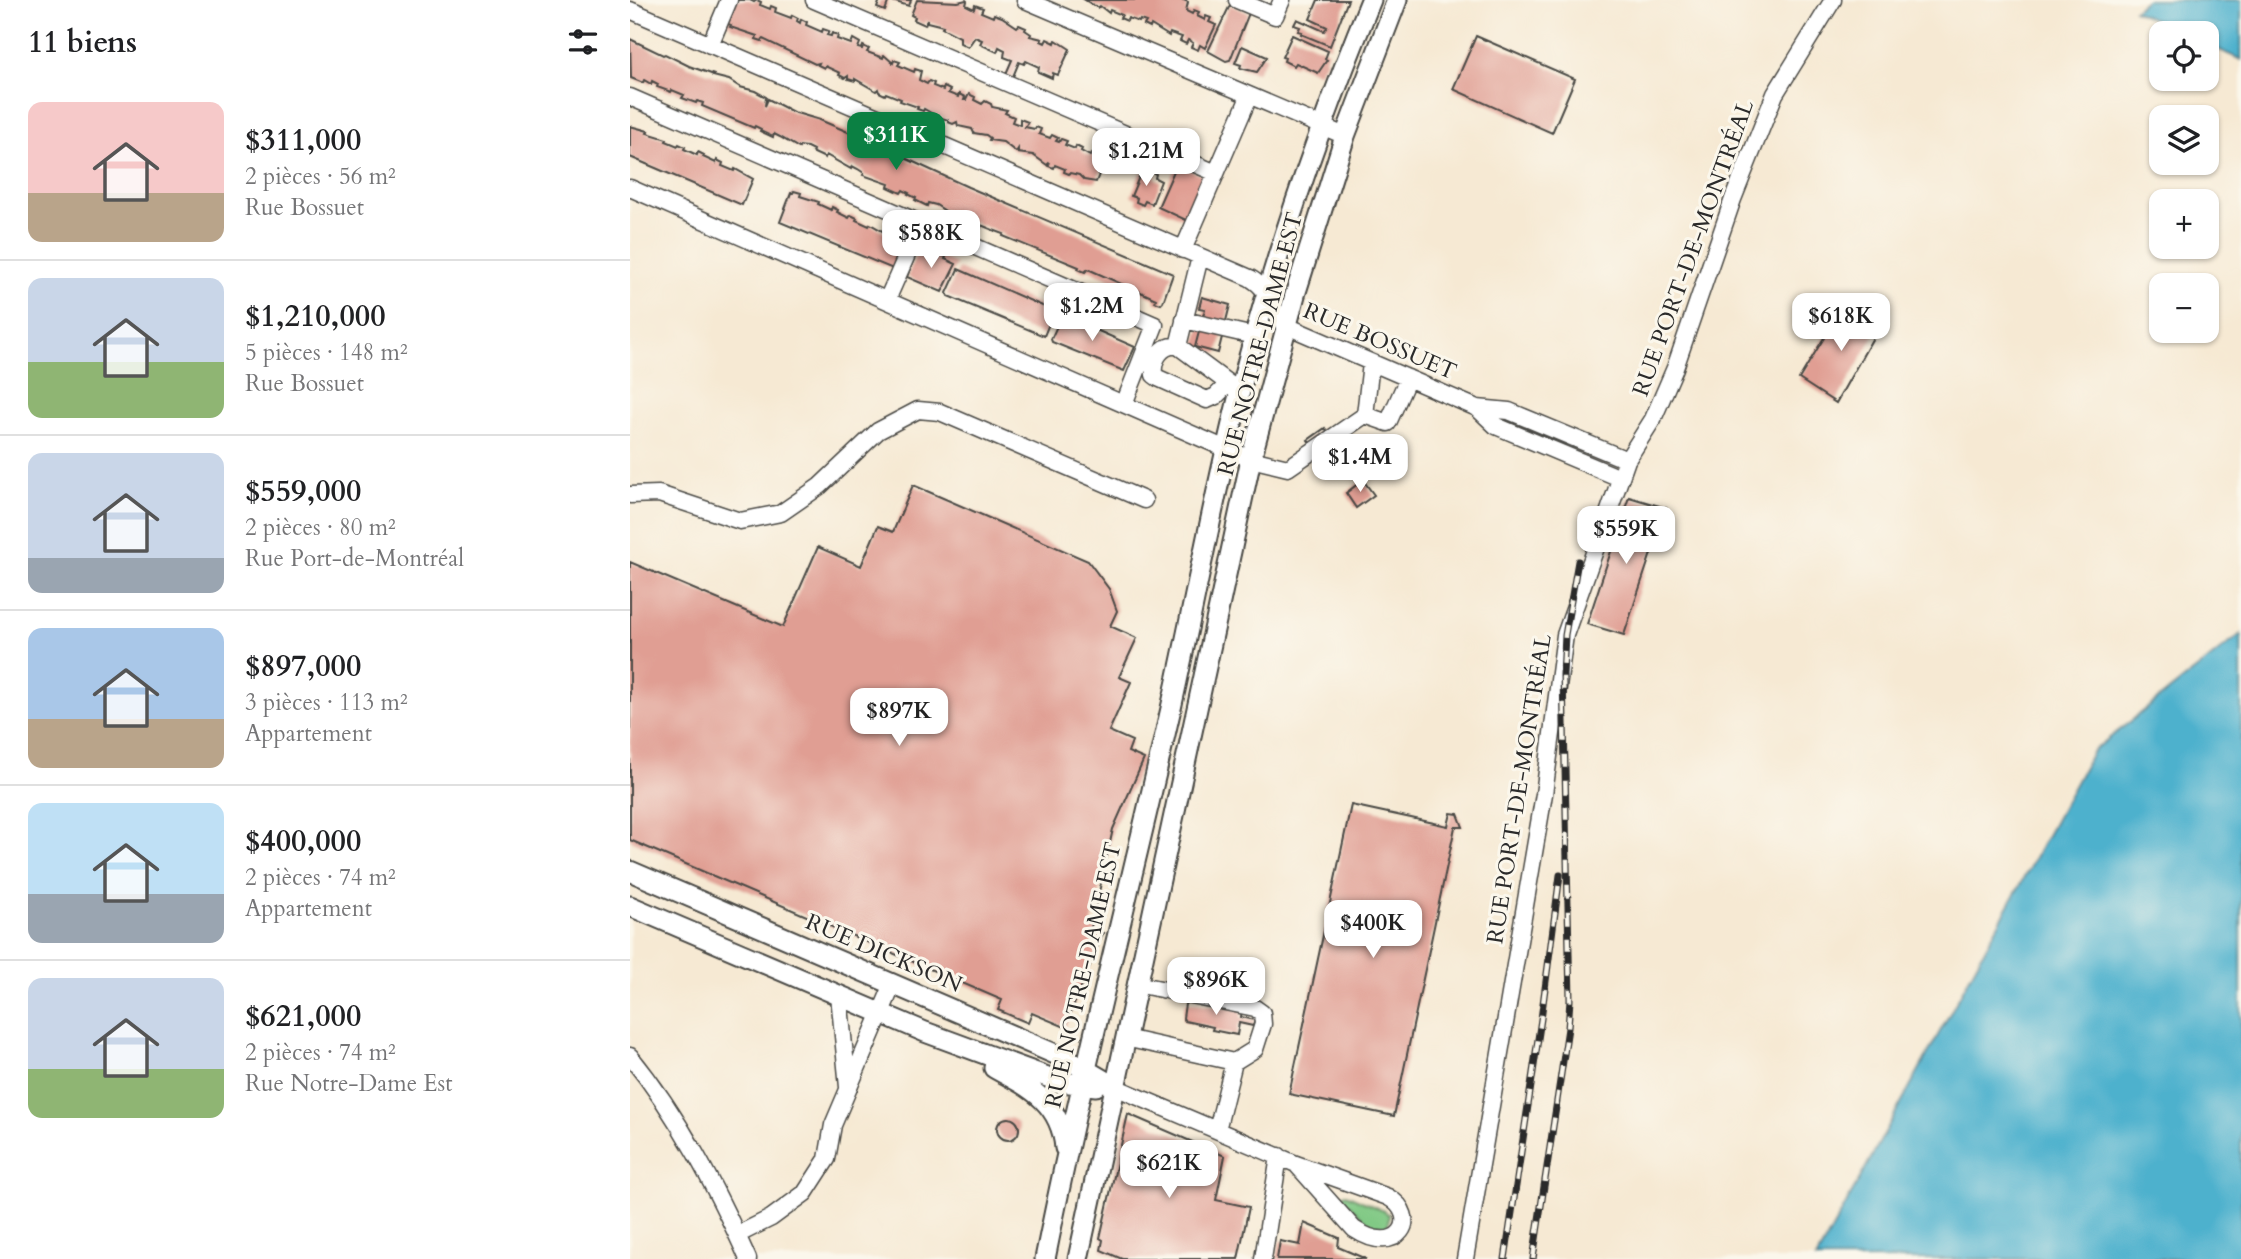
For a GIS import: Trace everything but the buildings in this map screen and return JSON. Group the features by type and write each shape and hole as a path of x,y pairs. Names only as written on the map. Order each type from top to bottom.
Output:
{"main road":[{"name":"RUE NOTRE-DAME EST","path":"1045,1259 1065,1158 1172,703 1226,449 1234,388 1254,336 1323,127 1371,0"},
{"name":"RUE NOTRE-DAME EST","path":"1082,1258 1136,984 1251,459 1287,326 1345,136 1397,0"},
{"path":"1172,703 1196,708"},
{"name":"RUE DICKSON","path":"630,871 1069,1060 1085,1077 1115,1087"},
{"path":"649,914 661,885"},
{"name":"RUE DICKSON","path":"630,906 925,1032 1061,1082 1085,1077"},
{"path":"734,951 746,922"},
{"path":"925,1032 1016,1080 1040,1097 1056,1114 1063,1132 1065,1158"}],"street":[{"path":"710,45 729,0"},
{"path":"814,0 1216,173"},
{"path":"1025,0 1345,136"},
{"path":"1237,0 1275,16 1282,0"},
{"name":"RUE PORT-DE-MONTRÉAL","path":"1465,1259 1544,794 1565,635 1620,478 1653,419 1675,368 1733,199 1775,94 1833,0"},
{"name":"RUE BOSSUET","path":"633,7 710,45 1250,278 1267,292 1276,313 1287,326 1477,408 1509,411 1628,460"},
{"path":"630,97 1155,325 1124,404"},
{"path":"1182,250 1249,97"},
{"path":"630,188 1226,449 1251,459 1287,468 1365,415 1371,363"},
{"path":"887,300 921,223"},
{"path":"1178,346 1200,257"},
{"path":"1184,320 1254,336"},
{"path":"1178,346 1234,388 1207,400 1154,375 1154,365 1162,349 1178,346"},
{"path":"1365,415 1388,423 1408,378"},
{"name":"RUE BOSSUET","path":"1477,408 1496,426 1620,478"},
{"path":"630,495 659,494 740,521 781,513 820,486 878,431 918,410 940,412 1144,500"},
{"path":"737,1235 771,1218 805,1194 827,1159 833,1125 893,984"},
{"path":"1125,1038 1234,1062 1250,1054 1258,1045 1263,1018 1259,1010 1136,984"},
{"path":"839,995 848,1088"},
{"path":"630,1056 646,1075 691,1147 748,1259"},
{"path":"1217,1130 1234,1062"},
{"name":"RUE DICKSON","path":"1115,1087 1296,1164 1398,1203 1403,1211 1402,1232 1393,1250 1374,1243 1354,1229 1296,1164"},
{"path":"1263,1259 1279,1157"}],"green space":[{"path":"1346,1194 1384,1211 1389,1215 1388,1225 1380,1230 1373,1228 1343,1199"}],"water":[{"path":"2146,0 2241,0 2241,60 2219,50 2219,21 2158,21 2134,10"},
{"path":"2241,634 2241,1259 1816,1259 2093,751"}],"railway":[{"path":"1533,1259 1570,1000 1563,675 1565,635 1578,561"},
{"path":"1505,1259 1560,875"}]}
